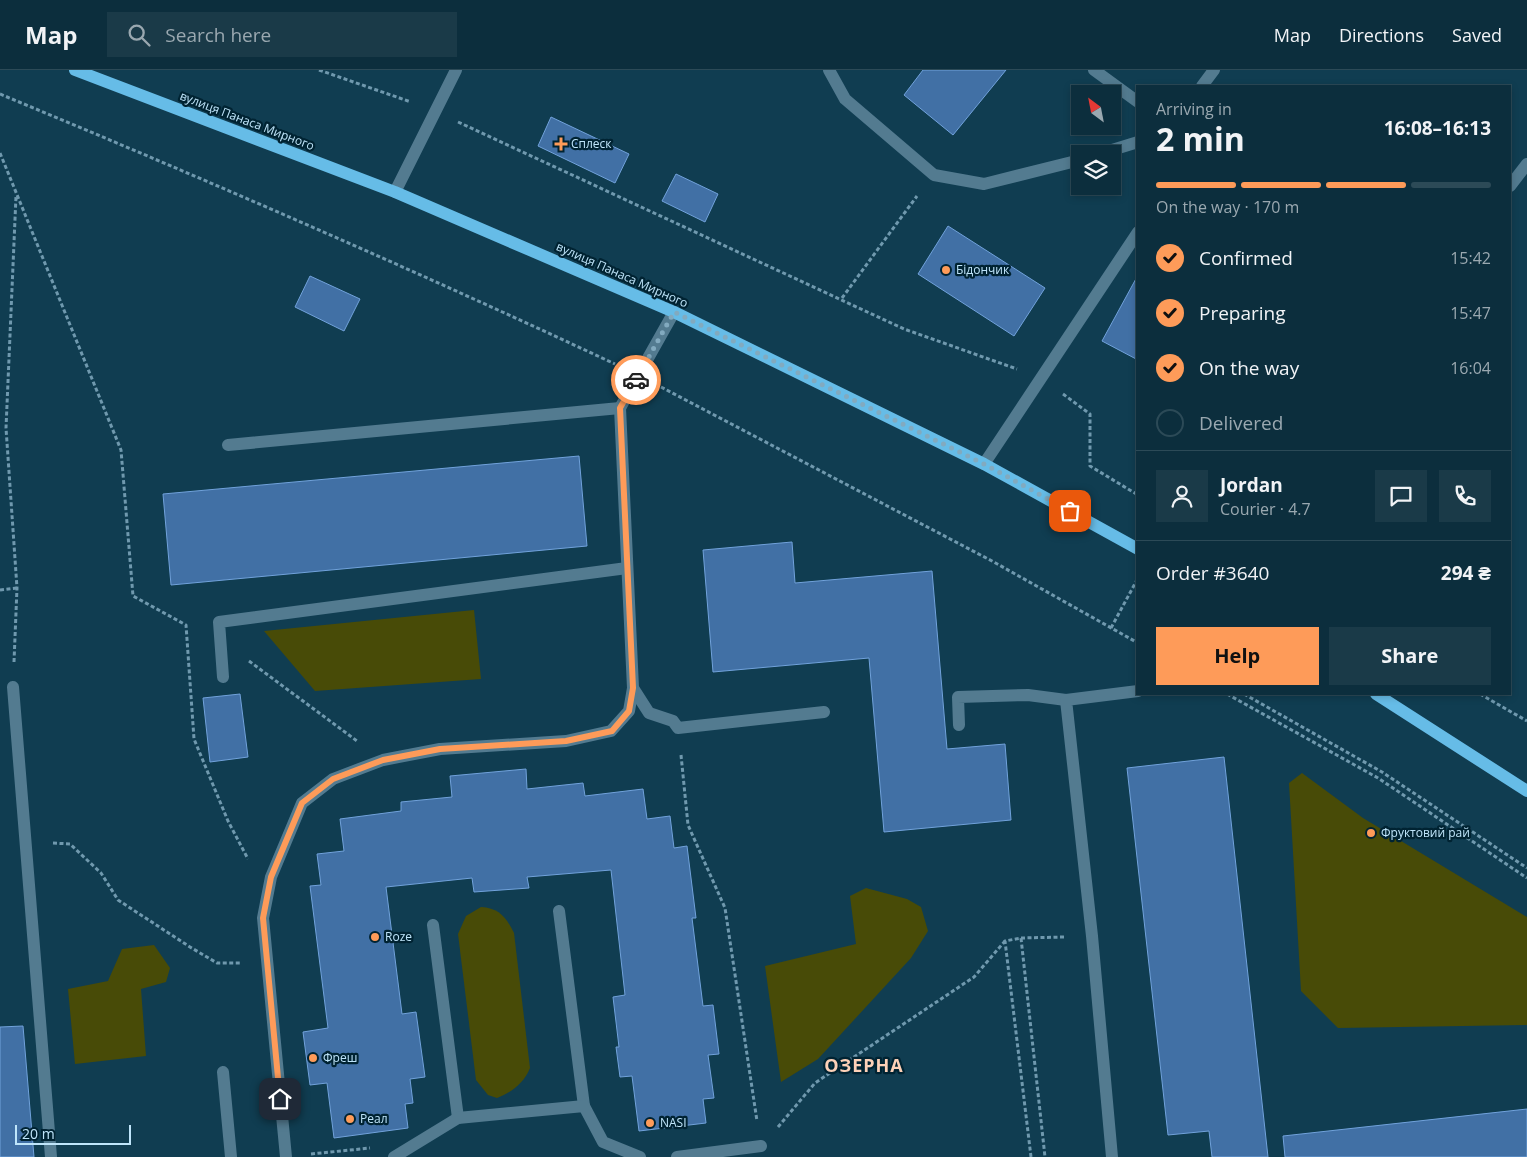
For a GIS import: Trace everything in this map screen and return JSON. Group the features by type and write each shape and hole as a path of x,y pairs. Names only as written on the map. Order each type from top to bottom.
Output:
{"main road":[{"name":"вулиця Панаса Мирного","path":"75,70 395,192 674,312 984,464 1136,548"},
{"path":"1378,695 1527,791"}],"street":[{"path":"395,192 456,70"},
{"path":"829,70 845,99 934,175 984,184 1071,162"},
{"path":"1094,70 1136,101"},
{"path":"1203,85 1214,70"},
{"path":"1121,147 1136,143"},
{"path":"1511,185 1527,164"},
{"path":"984,464 1043,378 1136,235"},
{"path":"286,1157 263,918 271,877 302,803 333,779 383,760 440,749 566,741 612,731 629,711 633,688 620,408 674,312"},
{"path":"228,445 620,408"},
{"path":"223,677 219,622 627,568"},
{"path":"13,687 27,840 51,1157"},
{"path":"633,688 649,714 673,721 678,728 824,712"},
{"path":"959,725 958,697 1028,695 1066,700 1136,691"},
{"path":"1066,700 1092,936 1112,1157"},
{"path":"559,911 584,1106 602,1142 640,1157"},
{"path":"433,926 458,1118"},
{"path":"223,1072 231,1157"},
{"path":"394,1157 458,1118 584,1106"},
{"path":"677,1157 761,1146"}],"path":[{"path":"320,70 435,111 904,328 1043,378 1090,414 1090,466 1136,494"},
{"path":"0,94 217,185 478,300 639,376 992,561 1136,642"},
{"path":"0,153 121,450 133,596 247,660 383,760"},
{"path":"842,298 934,175"},
{"path":"13,687 17,588 6,428 16,193"},
{"path":"1112,628 1136,582"},
{"path":"0,590 17,588"},
{"path":"186,625 194,739 228,821 252,866"},
{"path":"1229,695 1378,778 1527,878"},
{"path":"1246,695 1382,772 1527,868"},
{"path":"1482,695 1527,721"},
{"path":"678,728 688,825 725,908 761,1146"},
{"path":"27,840 70,844 101,873 118,900 217,963 267,964"},
{"path":"761,1146 815,1083 974,977 1006,941 1021,938 1092,936"},
{"path":"1021,938 1045,1157"},
{"path":"1006,941 1030,1157"},
{"path":"286,1157 415,1144"}],"shaded area":[{"path":"474,610 481,679 315,691 264,631"},
{"path":"1302,773 1363,818 1527,917 1527,1025 1338,1028 1301,991 1289,783"},
{"path":"866,888 907,899 921,907 928,931 911,958 818,1059 781,1082 765,966 856,944 850,896"},
{"path":"481,907 493,909 501,914 514,933 530,1068 517,1086 497,1098 488,1095 476,1080 458,934 466,916"},
{"path":"154,945 170,968 166,982 141,989 146,1056 75,1064 68,989 108,981 122,949"}],"building":[{"path":"923,70 1006,70 953,135 904,95"},
{"path":"551,117 629,154 615,183 538,146"},
{"path":"676,174 718,194 705,222 662,201"},
{"path":"948,226 1045,288 1014,336 918,274"},
{"path":"310,276 360,299 344,331 295,307"},
{"path":"1136,279 1136,359 1102,341"},
{"path":"579,456 587,546 171,585 163,494"},
{"path":"792,542 795,583 932,571 947,749 1005,744 1011,820 884,832 869,658 713,672 703,550"},
{"path":"240,694 248,757 210,762 203,698"},
{"path":"1224,757 1268,1157 1212,1157 1209,1131 1168,1135 1127,768"},
{"path":"526,769 527,789 583,783 585,796 643,789 647,819 670,816 674,848 687,846 696,918 692,918 703,1006 713,1005 719,1054 708,1055 714,1098 703,1099 706,1123 639,1131 632,1076 620,1077 616,1047 619,1047 613,997 625,995 611,870 527,877 529,888 474,892 472,878 386,887 402,1014 416,1012 425,1077 410,1079 413,1103 405,1104 408,1128 334,1138 327,1083 310,1085 303,1032 328,1028 310,886 321,885 317,854 344,851 340,819 401,811 401,802 452,797 450,776"},
{"path":"23,1026 34,1157 0,1157 0,1027"},
{"path":"1527,1109 1527,1157 1285,1157 1283,1136"}],"way so far":[{"path":"636,380 674,312 984,464 1070,511"}],"place":[{"name":"Сплеск","path":"561,144"},
{"name":"Бідончик","path":"946,270"},
{"name":"Фруктовий рай","path":"1371,833"},
{"name":"Roze","path":"375,937"},
{"name":"Фреш","path":"313,1058"},
{"name":"Реал","path":"350,1119"},
{"name":"NASI","path":"650,1123"}],"district":[{"name":"ОЗЕРНА","path":"864,1066"}],"route":[{"path":"280,1099 263,918 271,877 302,803 333,779 383,760 440,749 566,741 612,731 629,711 633,688 630,661 620,408 636,380"}]}
